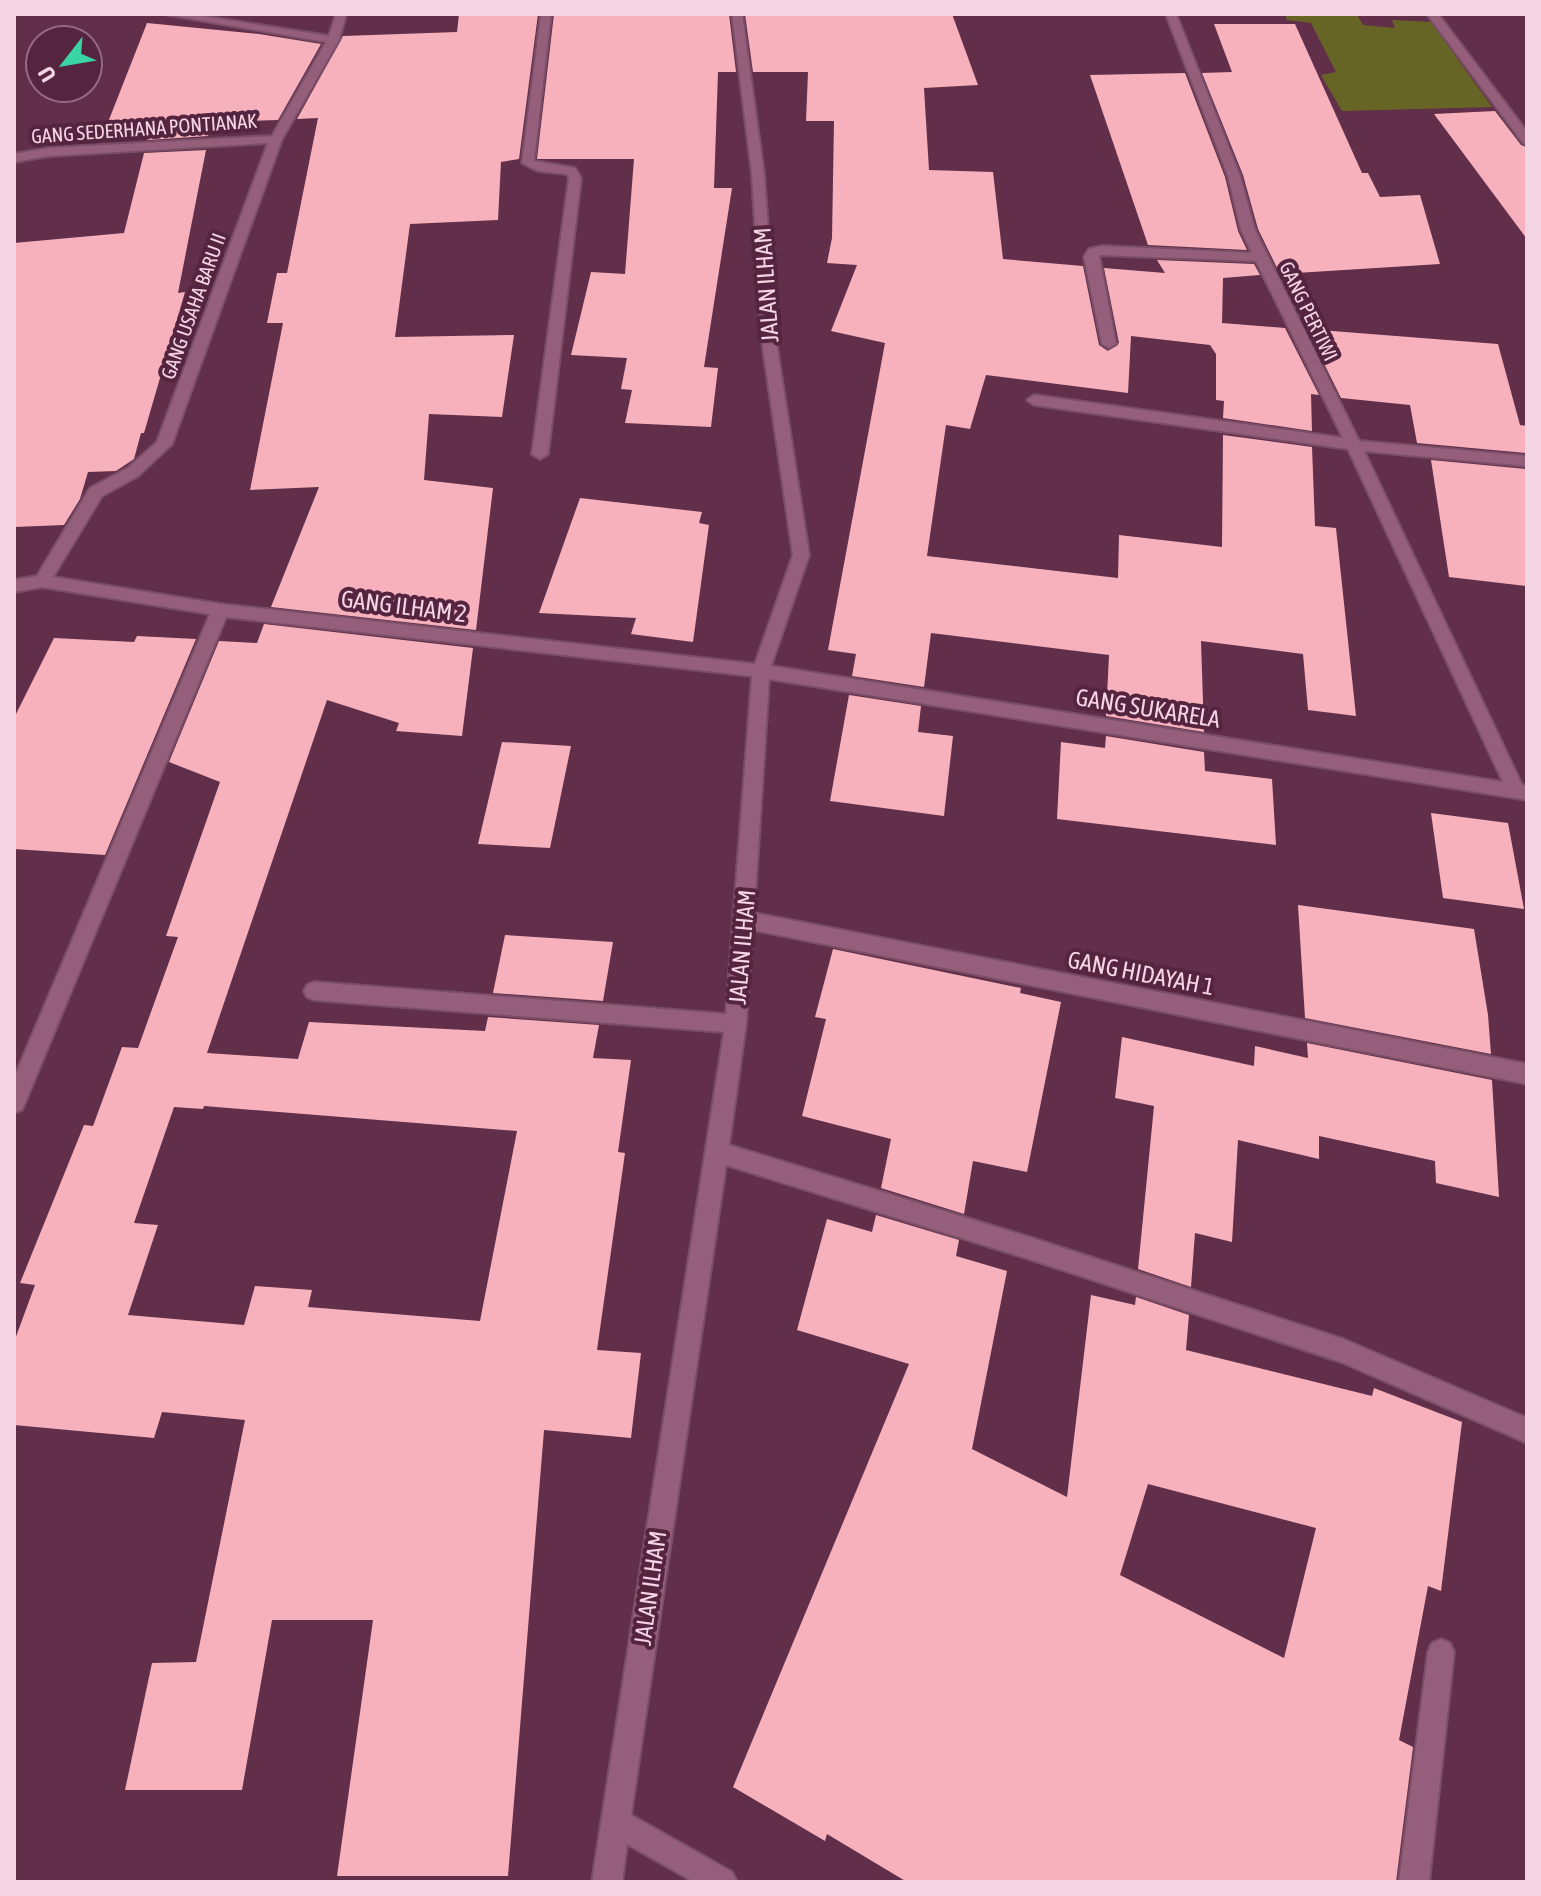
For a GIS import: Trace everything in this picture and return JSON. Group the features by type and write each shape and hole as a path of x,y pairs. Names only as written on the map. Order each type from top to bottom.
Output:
{"street":[{"path":"169,14 333,40"},
{"name":"GANG USAHA BARU II","path":"42,581 96,492 133,472 164,444 276,139 333,40 341,14"},
{"path":"540,454 575,178 571,171 528,163 546,14"},
{"name":"JALAN ILHAM","path":"607,1882 736,1024 761,671 801,555 769,341 758,174 737,14"},
{"name":"GANG PERTIWI","path":"1171,14 1234,176 1248,230 1521,792"},
{"path":"1432,14 1527,140"},
{"name":"GANG SEDERHANA PONTIANAK","path":"14,158 49,152 276,139"},
{"path":"1109,344 1091,257 1094,252 1261,257"},
{"path":"1034,400 1354,445 1527,461"},
{"name":"GANG ILHAM 2","path":"14,586 42,581 220,610 761,671"},
{"path":"14,1103 220,610"},
{"name":"GANG SUKARELA","path":"761,671 1521,792"},
{"name":"GANG HIDAYAH 1","path":"745,920 1527,1074"},
{"path":"314,991 736,1024"},
{"path":"715,1151 1029,1248 1343,1351 1527,1431"},
{"path":"1414,1882 1441,1652"},
{"path":"615,1821 722,1882"}],"shaded area":[{"path":"1285,14 1392,14 1357,15 1363,25 1395,28 1392,20 1431,22 1492,107 1342,111 1321,75 1336,72 1311,23 1287,20"}],"building":[{"path":"459,14 538,14 519,159 501,162 498,220 410,224 395,337 514,335 502,417 429,414 424,480 493,488 476,630 271,607 319,487 250,490 283,323 267,323 277,273 287,273 318,118 297,119 343,36 457,32"},
{"path":"554,14 729,14 736,72 718,72 714,188 732,188 704,367 718,368 711,427 625,423 632,390 621,389 627,358 571,355 591,272 625,274 634,159 537,159"},
{"path":"745,14 952,14 978,85 924,88 929,170 993,172 1003,259 1083,266 1099,345 1108,351 1119,343 1104,268 1165,273 1157,260 1254,264 1260,275 1223,278 1222,323 1285,328 1319,395 1311,394 1312,431 1223,418 1224,401 1216,400 1216,354 1210,345 1131,336 1128,393 986,375 970,429 946,425 927,556 1118,578 1119,535 1222,547 1223,435 1312,447 1315,526 1336,528 1356,716 1308,710 1303,654 1201,641 1204,732 1106,716 1109,655 931,633 924,687 852,676 856,654 828,650 885,343 831,331 857,265 827,263 832,238 834,121 806,121 808,72 753,72"},
{"path":"147,23 259,34 321,44 278,120 211,122 208,136 147,140 149,133 103,135"},
{"path":"1214,24 1295,24 1362,173 1368,173 1380,197 1420,195 1440,264 1280,274 1258,229 1243,175 1202,73 1232,72"},
{"path":"1185,73 1225,177 1238,231 1247,250 1148,245 1090,75"},
{"path":"1495,111 1521,145 1527,147 1527,239 1434,114"},
{"path":"206,150 178,293 185,292 134,459 116,471 88,472 80,499 64,525 14,527 14,243 124,233 144,153"},
{"path":"1307,329 1498,344 1520,425 1527,426 1527,453 1417,443 1410,405 1341,398"},
{"path":"1431,460 1527,469 1527,586 1449,577"},
{"path":"580,498 702,512 699,523 709,525 693,642 631,634 636,618 539,613"},
{"path":"264,624 473,648 462,736 396,731 399,723 327,700 207,1053 298,1059 309,1022 485,1031 488,1017 599,1025 593,1058 631,1060 618,1152 625,1153 597,1350 641,1353 631,1438 544,1430 508,1876 337,1876 373,1620 272,1620 242,1790 125,1790 152,1663 196,1662 245,1420 162,1412 154,1438 14,1425 14,1342 35,1285 20,1283 84,1125 93,1126 122,1047 138,1048 178,937 166,936 220,782 169,762 219,641 257,643","holes":["204,1106 517,1131 480,1321 308,1307 312,1290 255,1286 244,1325 128,1315 158,1225 134,1223 174,1107 203,1109"]},
{"path":"137,636 196,639 105,855 14,849 14,718 54,638 134,642"},
{"path":"849,695 921,706 918,732 953,736 944,816 830,801"},
{"path":"1106,736 1204,752 1205,771 1272,779 1276,845 1057,819 1061,742 1105,748"},
{"path":"502,742 571,746 550,848 478,844"},
{"path":"1431,813 1508,823 1524,909 1443,898"},
{"path":"1298,905 1474,929 1491,1054 1305,1018"},
{"path":"505,935 613,942 603,1001 493,993"},
{"path":"833,949 1021,988 1020,993 1061,1002 1027,1172 973,1161 964,1214 881,1188 891,1139 802,1116 826,1019 815,1017"},
{"path":"1122,1037 1254,1066 1255,1046 1308,1058 1307,1043 1492,1080 1499,1197 1436,1183 1435,1161 1319,1136 1319,1159 1238,1140 1232,1242 1195,1233 1191,1287 1138,1269 1154,1106 1115,1098"},
{"path":"876,1215 959,1240 956,1256 1007,1271 972,1449 1067,1497 1091,1295 1135,1305 1136,1297 1189,1315 1186,1350 1372,1396 1374,1388 1462,1422 1441,1591 1428,1586 1399,1740 1413,1747 1396,1882 907,1882 827,1834 825,1841 733,1787 909,1364 797,1330 827,1219 872,1232","holes":["1148,1484 1316,1528 1284,1658 1120,1575"]}]}
